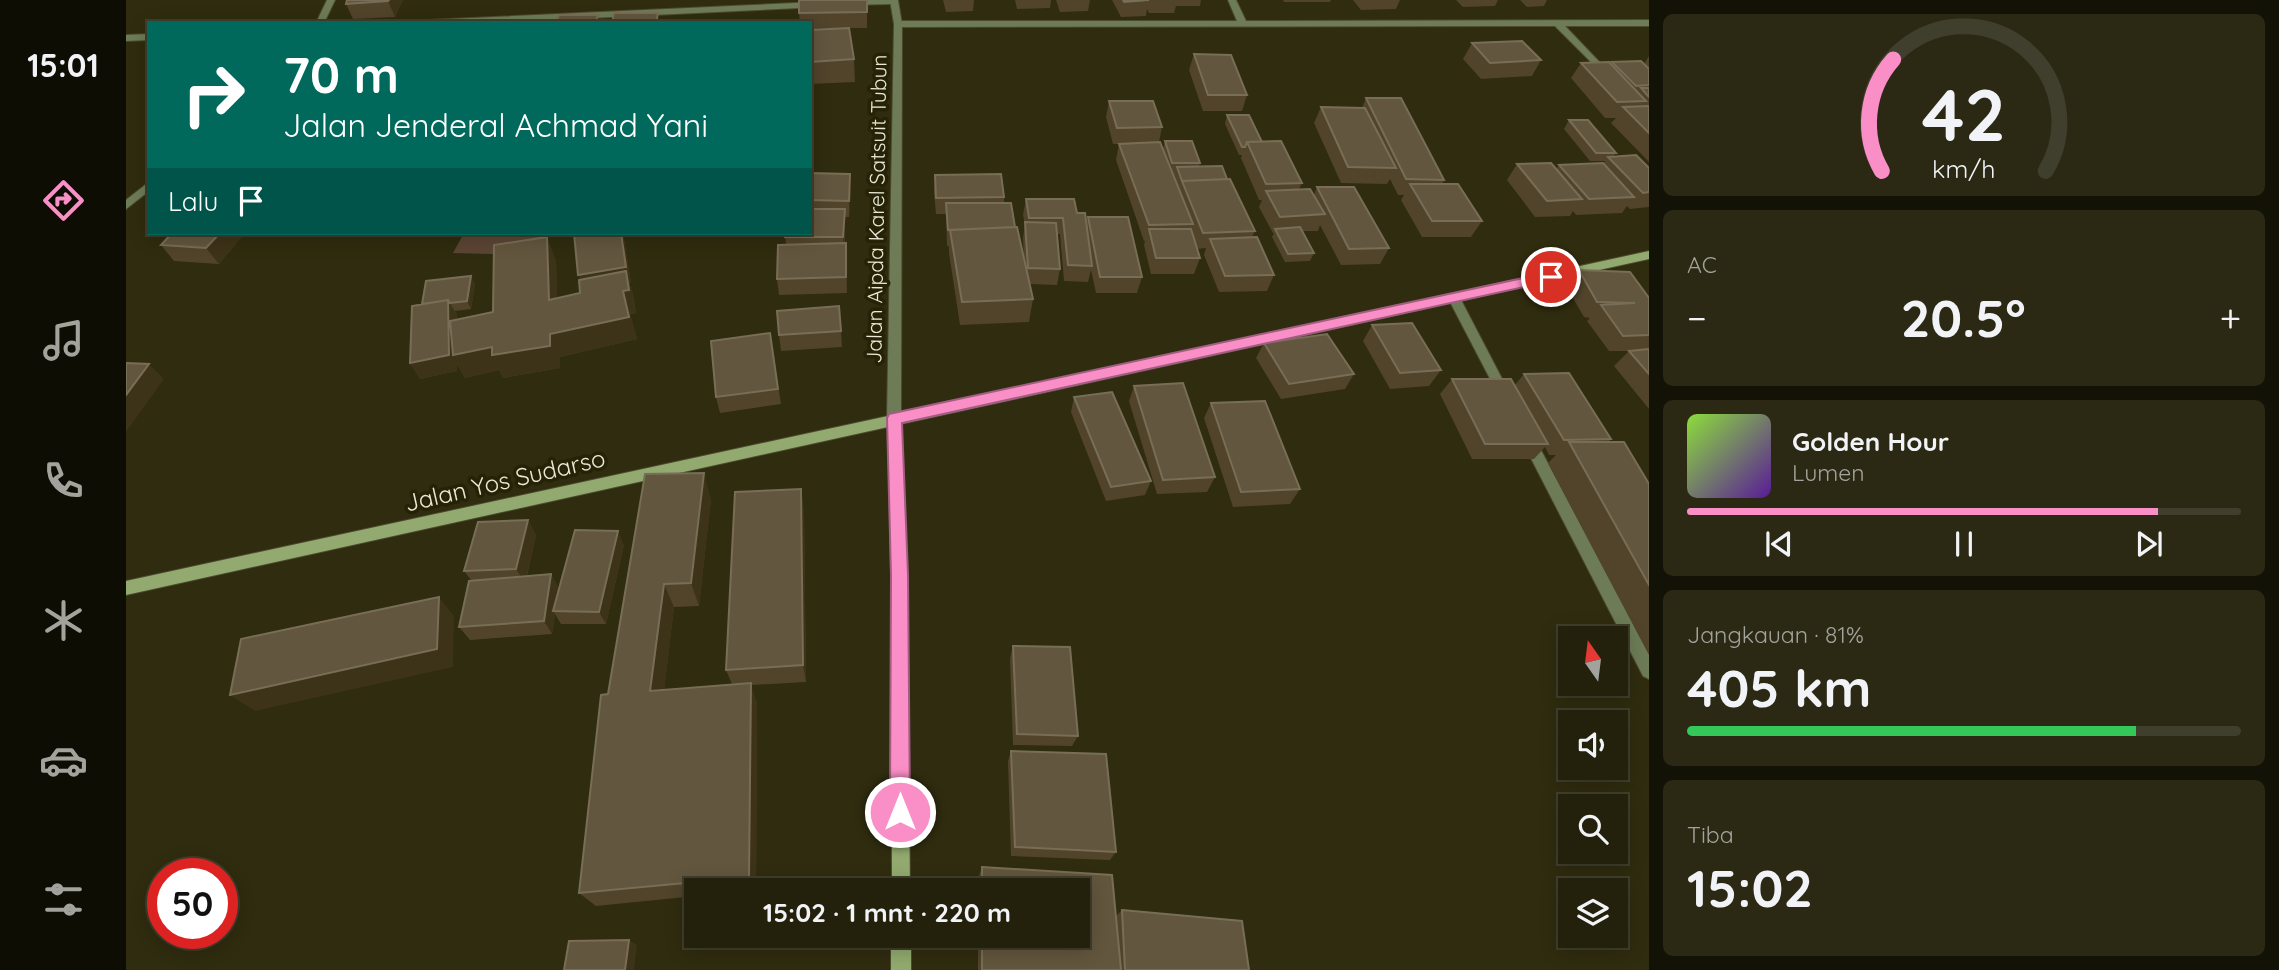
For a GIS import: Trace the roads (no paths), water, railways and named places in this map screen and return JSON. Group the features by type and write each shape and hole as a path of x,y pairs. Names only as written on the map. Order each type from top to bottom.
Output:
{"main road":[{"name":"Jalan Yos Sudarso","path":"126,588 1649,255"},
{"path":"894,418 899,575 901,878"},
{"path":"901,948 901,970"}],"street":[{"path":"321,21 331,0"},
{"path":"1232,0 1243,24"},
{"path":"839,4 894,1"},
{"name":"Jalan Aipda Karel Satsuit Tubun","path":"894,1 898,24 894,418"},
{"path":"469,21 825,4"},
{"path":"898,24 1649,23"},
{"path":"1558,24 1611,79"},
{"path":"126,38 147,37"},
{"path":"126,206 147,187"},
{"path":"1454,298 1510,405"},
{"path":"1522,429 1649,671"}]}
